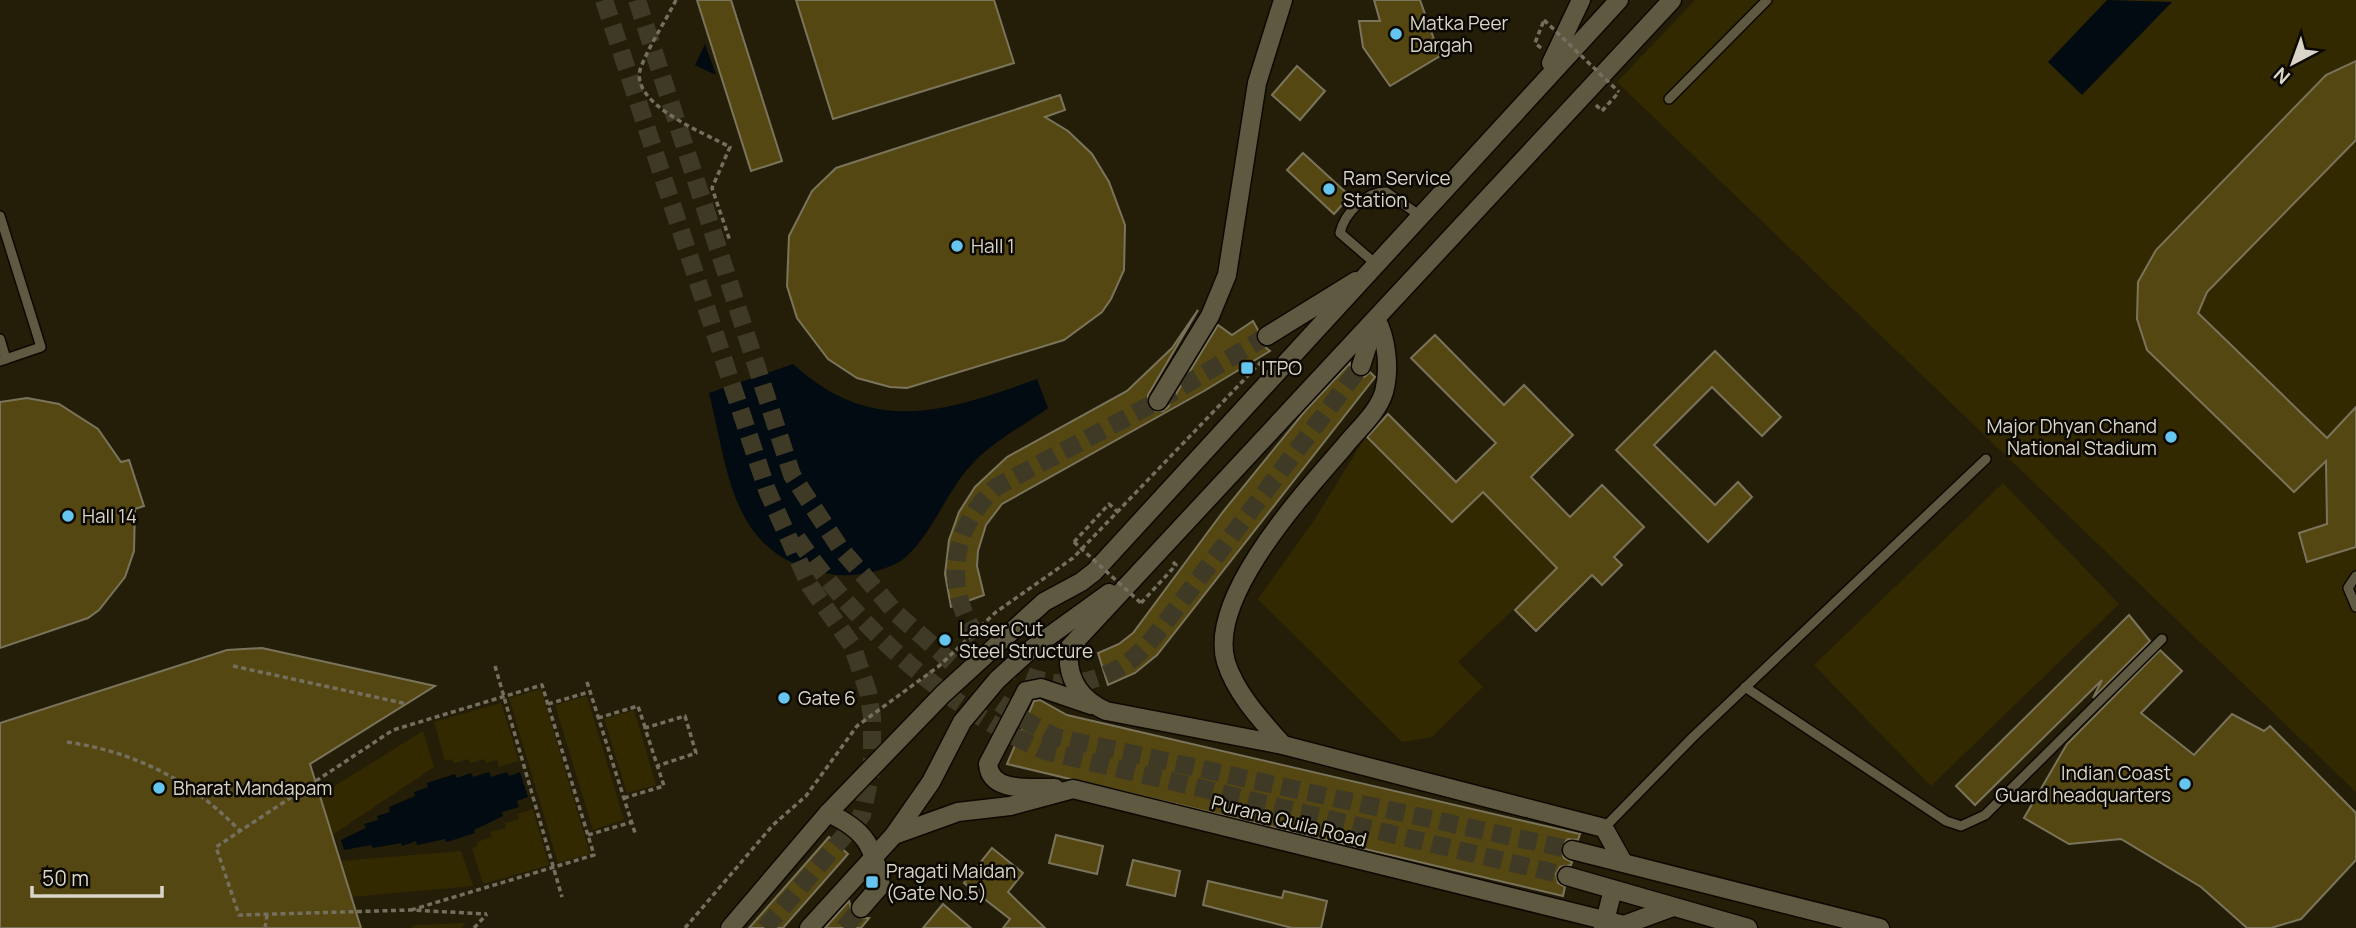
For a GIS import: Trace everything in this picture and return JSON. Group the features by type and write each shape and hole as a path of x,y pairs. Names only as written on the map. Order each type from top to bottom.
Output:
{"main road":[{"path":"1158,401 1210,316 1227,275 1257,83 1283,0"},
{"path":"1547,77 1581,0"},
{"path":"730,928 828,813 905,731 1004,636 1044,602 1094,572 1377,267 1619,0"},
{"path":"1106,711 1086,700 1073,682 1069,671 1069,648 1672,0"},
{"path":"1267,336 1377,267"},
{"path":"1361,366 1376,319"},
{"path":"1283,745 1250,706 1226,662 1224,625 1239,584 1301,497 1373,412 1384,392 1384,333 1376,319"},
{"path":"809,928 894,835 931,782 962,722 997,680 1030,650 1132,578"},
{"path":"1073,789 1004,785 990,776 988,764 1023,695 1031,689 1046,689 1106,711 1283,745 1604,828 1623,862"},
{"name":"Purana Quila Road","path":"894,835 958,812 1010,806 1073,789 1604,924 1625,925 1673,907"},
{"path":"828,813 858,828 875,855 881,885 861,908"},
{"path":"1572,850 1880,928"},
{"path":"1567,876 1748,928"},
{"path":"1604,924 1613,890"}],"lane":[{"path":"1669,99 1767,0"},
{"path":"1377,267 1340,233 1342,225 1367,195 1386,192 1422,217"},
{"path":"0,216 41,347 3,360 0,339"},
{"path":"1604,828 1745,687 1986,459"},
{"path":"2356,576 2348,588 2356,607"},
{"path":"1745,687 1946,821 1961,826 1985,815 2162,639"}],"path":[{"path":"677,0 641,67 639,83 651,102 730,148 712,188 730,241"},
{"path":"1535,43 1544,20 1619,93 1602,111"},
{"path":"685,928 773,825 806,796 857,726 939,666 996,612 1073,558 1262,360"},
{"path":"1109,504 1074,542 1141,603 1176,565"},
{"path":"233,666 407,704"},
{"path":"495,666 562,897"},
{"path":"587,682 635,833"},
{"path":"411,910 594,855 542,685 393,730 216,847 239,915 411,910 487,914 474,928"},
{"path":"548,704 590,691"},
{"path":"598,718 638,706 664,786 624,798"},
{"path":"645,728 685,716 689,728 696,753 657,765"},
{"path":"67,742 114,751 160,769 202,795 240,831"},
{"path":"588,835 632,822"},
{"path":"265,928 267,915"}],"shaded area":[{"name":"Major Dhyan Chand National Stadium","path":"1695,0 2356,0 2356,792 1617,82"},
{"path":"2107,0 2172,2 2082,95 2048,62"},
{"path":"705,44 716,75 695,65"},
{"path":"793,364 823,387 852,402 881,410 940,408 971,401 1037,379 1048,408 1001,439 975,461 926,533 901,561 874,572 837,575 802,567 776,553 756,534 731,485 709,393"},
{"path":"1366,436 1452,522 1483,492 1557,568 1458,662 1483,687 1432,737 1402,742 1258,599 1313,522"},
{"path":"2003,483 2119,604 1931,786 1814,665"},
{"path":"541,689 590,854 558,863 509,698"},
{"path":"587,696 624,820 593,830 555,705"},
{"path":"501,703 519,761 499,767 497,760 486,763 485,759 470,763 469,759 454,763 452,759 445,761 434,722"},
{"path":"634,710 656,785 627,793 604,719"},
{"path":"423,731 434,767 332,835 320,795"},
{"path":"489,772 491,777 507,772 509,776 520,772 528,797 517,801 519,807 502,812 503,816 474,830 475,833 447,842 445,839 417,845 416,841 402,846 401,843 373,848 371,845 344,850 341,840 366,828 364,824 378,820 377,816 390,812 389,807 415,796 414,792 428,787 427,783 455,774 457,778 471,773 473,777"},
{"path":"533,809 549,865 483,884 472,848 478,846 477,842 492,837 490,832 506,828 505,823 519,819 518,814"},
{"path":"461,851 473,886 351,897 340,861"},
{"path":"466,923 461,928 411,928 414,925"}],"building":[{"path":"697,0 731,0 782,161 751,171"},
{"path":"796,0 994,0 1014,63 833,119"},
{"name":"Matka Peer Dargah","path":"1374,0 1420,0 1440,56 1390,86 1363,47 1359,21 1380,21"},
{"path":"2356,61 2356,140 2207,292 2198,313 2327,438 2356,407 2356,547 2307,562 2299,533 2327,524 2326,461 2294,492 2147,350 2137,319 2138,282 2156,250 2326,75"},
{"path":"1297,66 1325,91 1300,120 1272,95"},
{"name":"Hall 1","path":"1060,95 1065,110 1045,117 1068,131 1092,154 1109,182 1125,225 1124,270 1102,312 1064,340 907,388 890,387 857,378 828,359 797,318 787,286 789,236 812,191 836,168"},
{"path":"1303,153 1350,196 1334,214 1287,170"},
{"path":"1198,310 1148,395 1148,406 1153,411 1163,411 1168,407 1218,325 1232,335 1253,321 1258,330 1257,341 1270,351 1002,504 986,525 978,551 977,566 984,595 951,607 945,574 949,540 959,512 975,487 1007,457 1127,391 1172,348"},
{"path":"1435,335 1504,405 1524,385 1573,435 1531,477 1570,517 1602,485 1644,527 1614,557 1622,565 1602,585 1592,575 1536,631 1515,610 1557,568 1483,492 1452,522 1367,437 1388,414 1456,482 1496,443 1411,358"},
{"path":"1715,351 1781,417 1762,436 1712,387 1654,445 1715,505 1738,482 1752,497 1708,542 1616,450"},
{"path":"1350,363 1352,373 1357,377 1364,377 1370,372 1375,377 1157,655 1135,673 1108,685 1098,653 1119,644 1133,633 1222,513 1305,411"},
{"name":"Hall 14","path":"27,398 59,404 98,429 121,462 129,460 144,506 135,509 134,551 125,577 99,610 88,618 0,648 0,402"},
{"path":"2129,615 2150,641 2093,698 2102,680 1975,805 1956,786"},
{"name":"Bharat Mandapam","path":"262,648 435,686 310,764 361,928 0,928 0,723 227,650"},
{"name":"Indian Coast Guard headquarters","path":"2160,650 2182,671 2141,713 2194,755 2232,714 2264,731 2270,726 2356,813 2356,860 2301,919 2271,928 2247,928 2201,887 2121,839 2069,844 2024,818 2067,744"},
{"path":"1040,700 1067,715 1580,834 1578,840 1568,839 1561,847 1564,858 1572,862 1571,865 1560,867 1556,874 1558,883 1565,887 1563,896 1007,764 1034,701"},
{"path":"1056,835 1103,846 1097,874 1049,863"},
{"path":"829,837 848,854 783,928 749,928"},
{"path":"992,848 1023,873 1008,892 1045,928 1003,928 1010,919 964,883"},
{"path":"1133,860 1180,871 1175,896 1127,885"},
{"path":"1208,881 1282,898 1284,891 1327,901 1321,928 1292,928 1203,905"},
{"path":"849,901 854,917 869,918 861,928 825,928"},
{"path":"943,904 971,928 923,928"}],"tunnel":[{"path":"604,0 767,490 810,586 852,645 868,692 872,717 872,767 862,815 765,928"},
{"path":"637,0 792,475 840,548 897,614 991,697 1056,737 1572,850"},
{"path":"1267,336 1158,401 996,487 967,525 956,566 961,605 979,639 1007,665 1042,681 1082,682 1124,665 1136,656 1165,623 1361,366"},
{"path":"797,538 847,603 906,662 973,712 1045,751 1567,876"},
{"path":"844,928 861,908"}],"place":[{"name":"Matka Peer Dargah","path":"1396,34"},
{"name":"Ram Service Station","path":"1329,189"},
{"name":"Hall 1","path":"957,246"},
{"name":"ITPO","path":"1247,368"},
{"name":"Major Dhyan Chand National Stadium","path":"2171,437"},
{"name":"Hall 14","path":"68,516"},
{"name":"Laser Cut Steel Structure","path":"945,640"},
{"name":"Gate 6","path":"784,698"},
{"name":"Indian Coast Guard headquarters","path":"2185,784"},
{"name":"Bharat Mandapam","path":"159,788"},
{"name":"Pragati Maidan (Gate No.5)","path":"872,882"}]}
